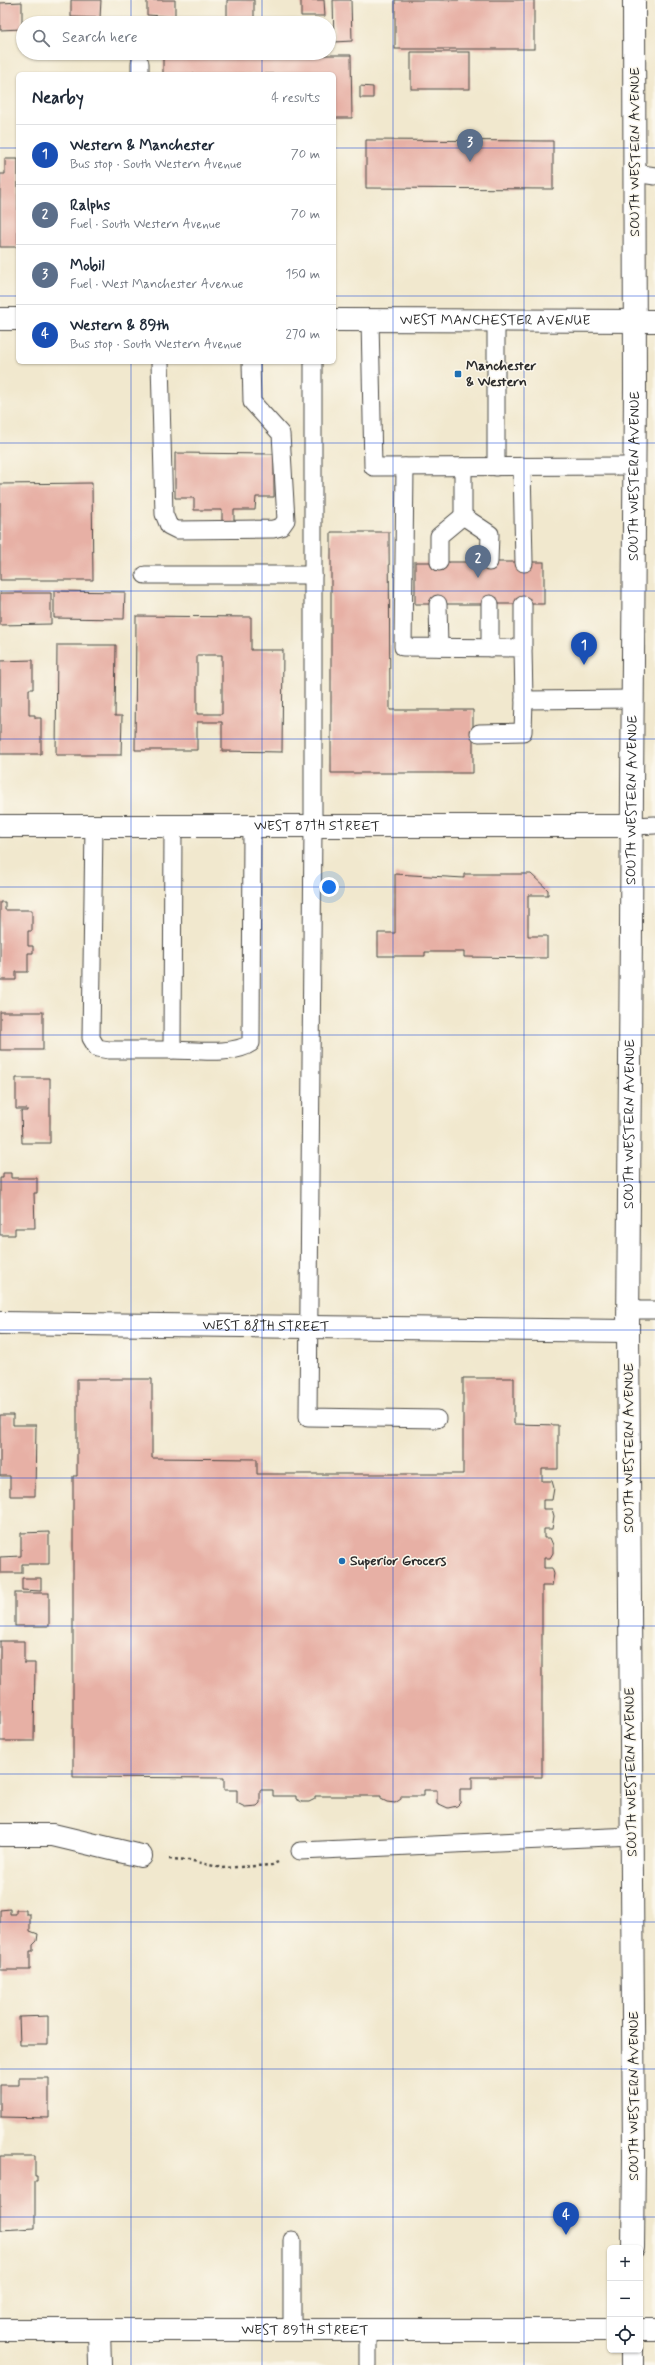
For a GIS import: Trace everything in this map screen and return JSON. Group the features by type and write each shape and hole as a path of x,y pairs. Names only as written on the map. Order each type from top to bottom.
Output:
{"main road":[{"name":"SOUTH WESTERN AVENUE","path":"633,2245 632,1836 628,1321 635,466 645,322 645,174 634,0"},
{"path":"0,319 16,319"},
{"name":"WEST MANCHESTER AVENUE","path":"336,320 645,322"},
{"name":"WEST 87TH STREET","path":"0,826 633,826"},
{"name":"WEST 88TH STREET","path":"0,1323 308,1327 628,1321"},
{"path":"0,1835 54,1835 140,1856"},
{"name":"WEST 89TH STREET","path":"0,2330 607,2330"},
{"path":"99,2330 100,2365"},
{"path":"643,2330 655,2330"},
{"path":"632,2353 632,2365"}],"lane":[{"path":"370,320 373,467 635,466"},
{"path":"496,321 496,466"},
{"path":"160,364 164,514 169,526 177,530 281,527 286,520 281,434 252,402 251,364"},
{"path":"313,364 313,826 308,1417 437,1419"},
{"path":"463,466 463,516"},
{"path":"522,466 524,563"},
{"path":"405,467 403,646 523,648"},
{"path":"439,562 439,536 463,516"},
{"path":"463,516 490,534 489,562"},
{"path":"145,575 313,575"},
{"path":"438,604 439,647"},
{"path":"490,604 490,648"},
{"path":"479,733 523,732 523,605"},
{"path":"524,700 634,699"},
{"path":"633,826 655,825"},
{"path":"94,826 91,1038 96,1048 109,1050 234,1050 244,1048 251,1043 252,826"},
{"path":"172,1050 173,826"},
{"path":"628,1321 655,1310"},
{"path":"300,1852 632,1836"},
{"path":"292,2240 292,2330"},
{"path":"368,2330 368,2365"}],"path":[{"path":"189,1860 222,1868 272,1865"}],"building":[{"path":"71,0 101,0 100,16 71,16"},
{"path":"147,0 175,0 175,16 147,15"},
{"path":"227,0 254,0 254,16 227,16"},
{"path":"301,0 324,0 325,16 301,16"},
{"path":"333,0 351,0 352,41 336,42 336,16 333,16"},
{"path":"395,0 534,0 534,49 395,49"},
{"path":"22,2 22,16 16,16 16,29 0,30 0,3"},
{"path":"411,52 470,52 470,89 411,89"},
{"path":"336,55 351,55 352,118 336,118 336,72 163,72 163,60 336,60"},
{"path":"360,86 373,87 373,98 360,98"},
{"path":"366,140 553,141 553,189 366,188"},
{"path":"5,159 16,159 16,247 0,247 0,174 5,174"},
{"path":"175,453 274,454 274,497 256,497 255,510 234,510 234,523 222,523 222,510 194,510 194,498 175,498"},
{"path":"92,483 93,580 0,580 0,484"},
{"path":"331,532 389,532 390,710 473,710 473,773 331,773"},
{"path":"415,562 544,562 544,604 415,604"},
{"path":"54,591 125,592 124,619 54,618"},
{"path":"0,593 51,593 51,624 0,625"},
{"path":"136,616 251,617 251,650 283,650 282,752 222,751 222,722 197,722 197,750 135,750","holes":["197,655 222,655 222,714 197,714"]},
{"path":"57,645 116,645 115,716 122,716 121,755 56,755"},
{"path":"33,660 33,689 29,689 29,715 35,715 35,718 41,718 41,754 0,754 0,661"},
{"path":"395,874 464,878 464,874 531,874 548,890 548,895 528,895 528,936 547,936 547,958 464,957 464,952 425,952 425,956 378,956 378,933 395,933"},
{"path":"0,902 5,902 5,910 32,910 32,931 28,931 28,946 33,946 33,953 28,953 28,972 16,972 16,980 0,980"},
{"path":"0,1012 43,1012 43,1050 0,1050"},
{"path":"16,1078 50,1078 50,1143 22,1143 21,1111 27,1111 27,1109 16,1109"},
{"path":"3,1173 11,1173 11,1178 37,1178 37,1193 34,1193 35,1228 15,1228 15,1235 0,1235 0,1178 3,1178"},
{"path":"463,1378 514,1378 514,1424 558,1425 558,1469 542,1469 542,1481 552,1481 554,1488 552,1500 543,1500 543,1509 552,1509 554,1516 552,1529 544,1529 544,1538 550,1538 553,1545 553,1553 550,1558 544,1558 544,1568 552,1568 554,1574 552,1586 542,1586 542,1777 472,1777 472,1789 460,1789 460,1803 457,1806 448,1808 437,1803 437,1790 424,1790 424,1796 401,1796 401,1799 395,1803 387,1802 381,1799 381,1796 315,1796 315,1799 309,1802 302,1802 296,1799 296,1796 273,1796 273,1790 260,1790 260,1803 257,1806 245,1807 237,1803 237,1790 224,1790 224,1778 73,1777 73,1476 77,1476 77,1379 152,1379 152,1458 257,1459 257,1474 463,1474"},
{"path":"0,1415 13,1415 13,1425 36,1425 35,1496 10,1496 10,1476 0,1476"},
{"path":"49,1532 49,1564 22,1564 22,1573 0,1573 0,1557 21,1556 21,1533"},
{"path":"22,1578 41,1578 41,1591 22,1590"},
{"path":"15,1593 49,1593 49,1626 15,1626"},
{"path":"0,1641 24,1641 24,1663 35,1663 34,1741 0,1741"},
{"path":"10,1909 10,1914 16,1914 16,1910 26,1910 26,1914 30,1914 30,1931 38,1934 37,1941 33,1945 33,1951 30,1951 30,1970 0,1970 0,1910"},
{"path":"48,2016 48,2045 20,2045 19,2017"},
{"path":"19,2078 49,2078 49,2118 0,2117 0,2085 19,2085"},
{"path":"0,2156 35,2156 35,2176 37,2176 37,2181 35,2181 35,2228 0,2230"}],"place":[{"name":"Mobil","path":"470,162"},
{"name":"Manchester & Western","path":"458,374"},
{"name":"Ralphs","path":"478,578"},
{"name":"Western & Manchester","path":"584,665"},
{"name":"Superior Grocers","path":"342,1561"},
{"name":"Western & 89th","path":"566,2235"}]}
